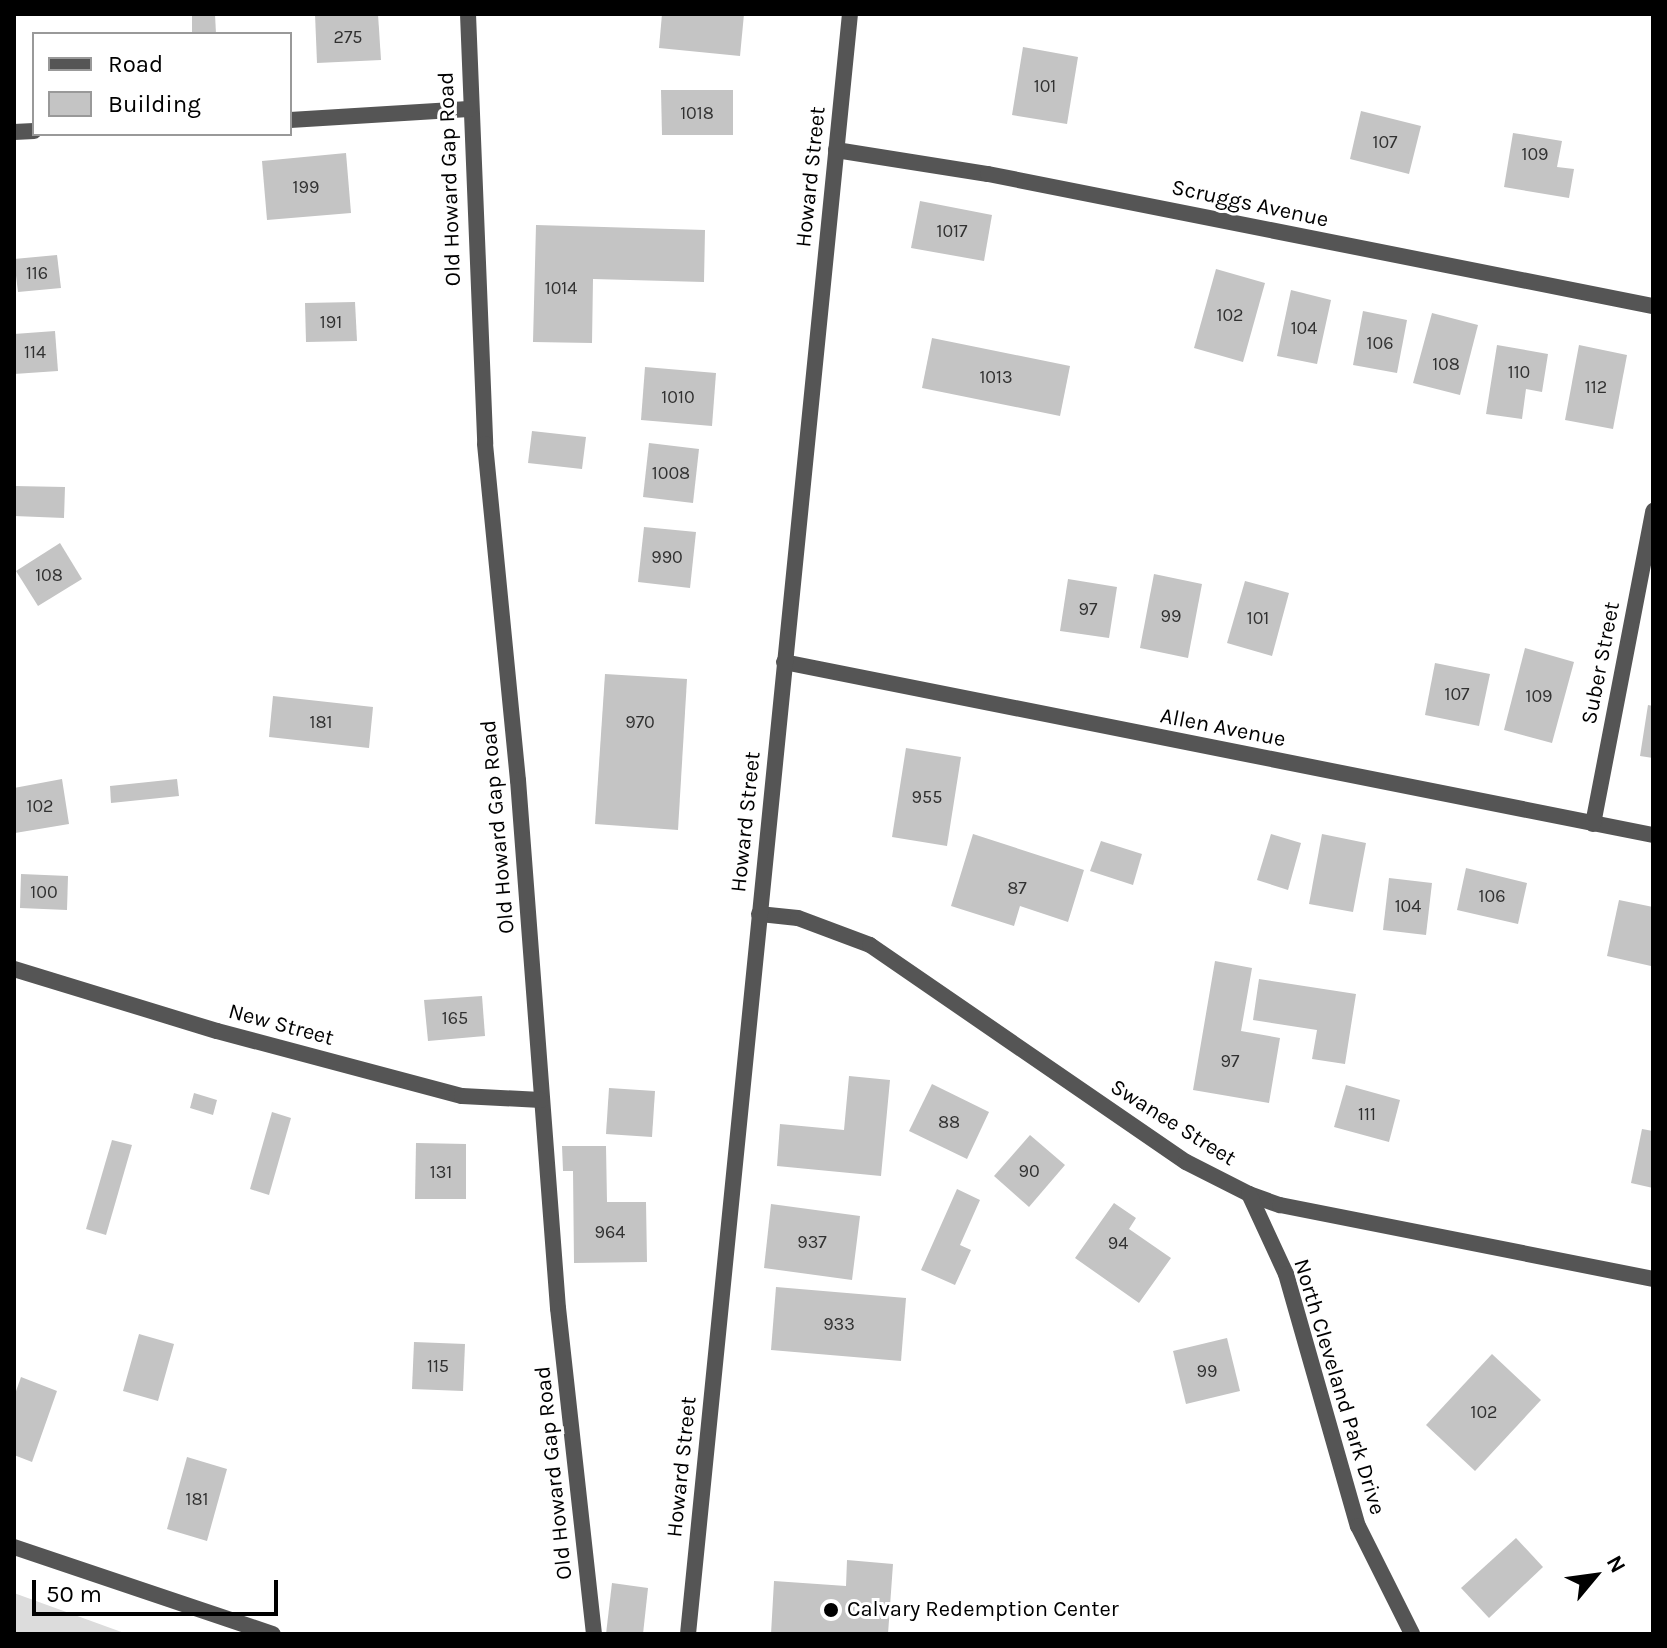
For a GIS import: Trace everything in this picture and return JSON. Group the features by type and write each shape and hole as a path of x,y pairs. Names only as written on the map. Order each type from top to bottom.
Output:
{"street":[{"name":"Old Howard Gap Road","path":"468,14 469,109 485,444 518,780 541,1100 594,1634"},
{"name":"Howard Street","path":"688,1634 850,14"},
{"path":"292,120 469,109"},
{"name":"Scruggs Avenue","path":"836,150 988,174 1653,306"},
{"name":"Suber Street","path":"1593,824 1653,511"},
{"name":"Allen Avenue","path":"784,662 1653,835"},
{"name":"Swanee Street","path":"759,914 798,918 870,945 1186,1162 1249,1194 1280,1205 1653,1279"},
{"name":"New Street","path":"14,969 217,1031 462,1096 541,1100"},
{"name":"North Cleveland Park Drive","path":"1249,1194 1286,1274 1358,1526 1412,1634"},
{"path":"14,1547 273,1634"}],"shaded area":[{"path":"14,1593 127,1634 14,1634"}],"building":[{"path":"192,14 215,14 216,32 192,32"},
{"path":"315,14 378,14 381,60 317,63"},
{"path":"662,14 744,14 740,56 659,48"},
{"path":"1023,47 1078,57 1067,124 1012,115"},
{"path":"661,90 733,90 733,135 662,135"},
{"path":"1361,111 1421,126 1409,174 1350,159"},
{"path":"1513,133 1562,141 1557,167 1574,169 1569,198 1504,187"},
{"path":"346,153 351,213 267,220 262,161"},
{"path":"920,201 992,215 984,261 911,248"},
{"path":"536,225 705,230 704,282 593,279 592,343 533,342"},
{"path":"57,255 61,288 18,292 14,259"},
{"path":"1216,269 1265,283 1243,362 1194,348"},
{"path":"1291,290 1331,300 1317,364 1277,356"},
{"path":"355,302 357,341 306,342 305,303"},
{"path":"1363,311 1407,320 1397,373 1353,365"},
{"path":"1432,313 1478,325 1460,395 1413,383"},
{"path":"55,331 58,371 14,374 14,334"},
{"path":"932,338 1070,366 1060,416 922,388"},
{"path":"1497,345 1548,354 1542,392 1526,389 1522,419 1486,414"},
{"path":"1579,345 1627,355 1613,429 1565,420"},
{"path":"645,367 716,373 712,426 641,420"},
{"path":"532,431 586,437 582,469 528,463"},
{"path":"649,443 699,449 693,503 643,497"},
{"path":"14,486 65,487 64,518 14,516"},
{"path":"644,527 696,532 690,588 638,582"},
{"path":"60,543 82,579 38,606 16,571"},
{"path":"1154,574 1202,584 1188,658 1140,648"},
{"path":"1068,579 1117,587 1109,638 1060,631"},
{"path":"1245,581 1289,593 1272,656 1227,643"},
{"path":"1525,648 1574,662 1552,743 1504,730"},
{"path":"1435,663 1490,674 1479,726 1425,715"},
{"path":"605,674 687,679 678,830 595,824"},
{"path":"273,696 373,707 369,748 269,737"},
{"path":"1648,705 1653,706 1653,758 1640,756"},
{"path":"906,748 961,757 947,846 892,837"},
{"path":"62,779 69,824 15,833 14,788"},
{"path":"177,779 179,796 111,803 110,786"},
{"path":"973,834 1084,870 1068,922 1020,906 1014,926 951,906"},
{"path":"1271,834 1301,843 1288,890 1257,880"},
{"path":"1322,834 1366,843 1353,912 1309,904"},
{"path":"1101,841 1142,854 1133,885 1090,871"},
{"path":"1466,868 1527,883 1518,924 1457,910"},
{"path":"21,874 68,876 67,910 20,908"},
{"path":"1389,878 1432,883 1426,935 1383,930"},
{"path":"1619,900 1653,907 1651,966 1607,956"},
{"path":"1215,961 1252,968 1241,1031 1280,1038 1269,1103 1193,1090"},
{"path":"1259,979 1356,994 1345,1064 1312,1059 1317,1030 1253,1020"},
{"path":"482,996 485,1036 428,1041 424,1000"},
{"path":"849,1076 890,1080 881,1176 777,1166 780,1124 844,1130"},
{"path":"932,1084 989,1112 967,1159 909,1131"},
{"path":"1346,1085 1400,1100 1389,1142 1334,1127"},
{"path":"609,1088 655,1091 652,1137 606,1134"},
{"path":"194,1093 217,1100 213,1115 190,1108"},
{"path":"272,1112 291,1118 269,1195 250,1189"},
{"path":"1642,1129 1653,1131 1653,1188 1631,1183"},
{"path":"1030,1135 1065,1165 1029,1207 994,1176"},
{"path":"112,1140 132,1145 106,1235 86,1229"},
{"path":"416,1143 466,1144 466,1199 415,1199"},
{"path":"562,1146 606,1146 607,1202 646,1202 647,1262 574,1263 573,1171 563,1171"},
{"path":"957,1189 980,1200 960,1245 971,1250 955,1285 921,1270"},
{"path":"1114,1203 1136,1218 1129,1229 1171,1258 1139,1303 1075,1258"},
{"path":"771,1204 860,1216 852,1280 764,1268"},
{"path":"776,1287 906,1298 901,1361 771,1350"},
{"path":"139,1334 174,1344 158,1401 123,1391"},
{"path":"1227,1338 1240,1391 1186,1404 1173,1351"},
{"path":"414,1342 465,1344 463,1391 412,1389"},
{"path":"1492,1354 1541,1400 1475,1471 1426,1425"},
{"path":"21,1377 57,1391 32,1462 14,1455 14,1397"},
{"path":"187,1457 227,1469 207,1541 167,1529"},
{"path":"1516,1538 1543,1567 1489,1618 1461,1588"},
{"name":"Calvary Redemption Center","path":"847,1560 893,1564 888,1634 771,1634 774,1581 846,1586"},
{"path":"612,1583 648,1588 643,1634 606,1634"}],"place":[{"name":"Calvary Redemption Center","path":"831,1610"}]}
